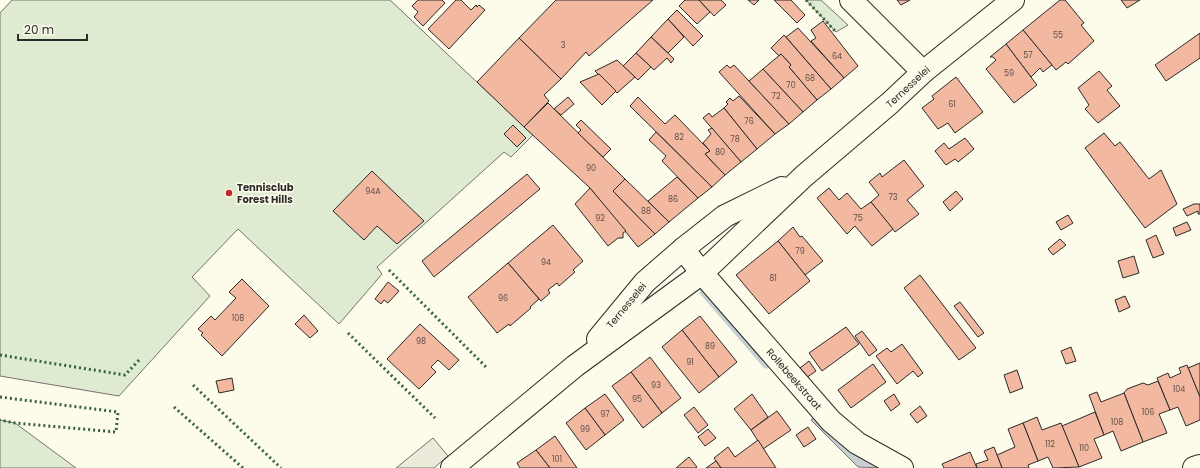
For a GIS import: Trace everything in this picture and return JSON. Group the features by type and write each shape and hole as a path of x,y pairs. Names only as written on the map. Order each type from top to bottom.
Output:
{"street":[{"path":"851,0 923,72"},
{"name":"Ternesselei","path":"452,468 575,366 702,273 804,176 890,103 923,72 1013,0"},
{"name":"Ternesselei","path":"575,366 645,282 683,249 725,216 804,176"},
{"path":"683,249 702,273"},
{"name":"Rollebeekstraat","path":"702,273 831,421 857,443 902,468"},
{"path":"1194,468 1200,466"}],"green space":[{"name":"Tennisclub Forest Hills","path":"12,0 390,0 533,135 511,157 504,152 377,267 382,274 339,324 238,229 192,277 210,296 119,396 0,376 0,13"},
{"path":"806,0 821,0 848,25 836,32"},
{"path":"0,420 15,423 76,468 0,468"}],"shaded area":[{"path":"817,415 883,468 858,467 811,420"},
{"path":"433,438 448,456 434,468 396,468"}],"building":[{"path":"418,0 442,0 445,3 423,26 414,17 418,12 412,6"},
{"path":"456,0 461,0 471,10 476,5 477,7 479,5 485,10 449,49 428,29"},
{"path":"556,0 653,0 589,56 586,52 561,79 519,38"},
{"path":"685,0 699,0 710,12 697,24 679,6"},
{"path":"699,0 721,0 726,5 714,16"},
{"path":"748,0 759,0 754,5"},
{"path":"774,0 791,0 805,15 797,23"},
{"path":"897,0 910,0 901,5"},
{"path":"1060,0 1065,0 1084,23 1081,25 1094,41 1068,64 1066,62 1056,70 1023,30"},
{"path":"1121,0 1140,0 1127,8"},
{"path":"677,10 703,36 693,46 668,19"},
{"path":"668,19 684,37 668,53 651,37"},
{"path":"823,21 858,66 844,78 811,41 816,38 811,30"},
{"path":"798,28 844,78 831,89 786,37"},
{"path":"1023,30 1052,65 1043,72 1040,68 1031,77 1006,44"},
{"path":"1200,33 1200,58 1166,81 1155,65"},
{"path":"784,35 831,89 817,100 789,67 791,65 781,54 779,56 771,48"},
{"path":"651,37 674,59 671,63 667,58 654,70 636,53"},
{"path":"519,38 561,79 544,95 549,101 524,127 477,82"},
{"path":"1006,44 1037,85 1014,103 986,69 996,60 993,57 990,57"},
{"path":"636,53 651,67 638,80 623,66"},
{"path":"781,54 791,65 789,67 817,100 803,112 763,69"},
{"path":"617,60 635,77 617,93 595,71"},
{"path":"727,65 730,68 734,65 789,124 775,134 719,72"},
{"path":"763,69 803,112 789,124 749,81"},
{"path":"1099,71 1112,86 1107,90 1120,106 1098,123 1085,109 1089,105 1078,88"},
{"path":"599,74 616,91 602,105 580,82"},
{"path":"956,77 983,112 955,133 948,123 938,129 922,108 934,99 932,96"},
{"path":"739,96 775,134 757,149 724,108 728,104 726,102 730,98 733,101"},
{"path":"568,97 574,104 561,115 554,109"},
{"path":"638,97 665,124 675,115 710,151 705,154 725,175 712,187 630,106"},
{"path":"548,103 625,179 613,191 655,234 638,247 590,188 524,127"},
{"path":"724,108 757,149 741,162 703,118 709,113 712,117"},
{"path":"581,120 611,149 603,157 578,133 581,130 576,125"},
{"path":"513,125 526,138 517,147 504,134"},
{"path":"712,128 741,162 725,175 705,154 710,151 703,143 711,134 708,130"},
{"path":"656,132 712,187 698,198 662,161 666,156 649,140"},
{"path":"1104,133 1115,146 1120,142 1149,179 1161,170 1177,204 1145,228 1085,148"},
{"path":"965,138 974,149 958,162 955,159 946,165 935,151 944,143 949,149"},
{"path":"904,160 924,186 907,200 919,214 895,232 871,202 879,195 869,182 880,173 882,177"},
{"path":"372,171 424,221 397,244 377,226 364,240 333,211"},
{"path":"527,174 540,189 434,277 422,261"},
{"path":"677,177 698,198 669,222 648,201"},
{"path":"625,179 669,222 655,234 613,191"},
{"path":"590,188 626,231 623,233 623,238 618,238 608,246 575,204"},
{"path":"829,188 839,200 847,193 861,209 871,202 893,229 872,246 855,226 847,234 817,198"},
{"path":"956,191 963,199 950,211 943,202"},
{"path":"1194,204 1200,204 1200,214 1198,214 1198,211 1187,216 1183,209"},
{"path":"1068,215 1073,223 1061,230 1056,222"},
{"path":"1187,222 1191,230 1176,236 1173,228"},
{"path":"553,225 583,261 573,270 575,272 559,286 557,283 548,290 550,293 541,301 508,263"},
{"path":"793,227 800,237 802,236 823,261 805,275 778,241"},
{"path":"1156,235 1164,254 1153,258 1146,240"},
{"path":"1060,239 1066,245 1053,255 1048,249"},
{"path":"778,241 810,281 769,314 736,275"},
{"path":"1134,256 1139,273 1123,278 1118,261"},
{"path":"508,263 539,299 510,326 509,324 497,333 468,297"},
{"path":"920,275 976,348 959,360 904,288"},
{"path":"242,279 269,306 222,356 201,335 203,333 198,329 211,316 215,320 236,298 229,292"},
{"path":"388,282 399,291 388,303 384,300 381,304 375,299"},
{"path":"1125,296 1130,307 1119,312 1115,300"},
{"path":"960,302 984,333 978,337 954,306"},
{"path":"304,315 318,331 310,338 295,324"},
{"path":"700,316 737,362 719,377 682,330"},
{"path":"420,324 459,360 449,370 438,360 431,367 436,372 419,389 387,359"},
{"path":"846,327 859,344 822,371 809,353"},
{"path":"682,330 719,377 699,393 662,347"},
{"path":"862,331 877,350 869,356 855,336"},
{"path":"902,344 923,373 918,377 913,371 897,384 876,356 887,348 891,352"},
{"path":"1071,347 1076,361 1066,364 1061,351"},
{"path":"650,357 681,398 662,413 631,372"},
{"path":"809,361 816,371 806,378 800,368"},
{"path":"1200,363 1200,397 1188,368"},
{"path":"873,364 886,382 851,408 838,390"},
{"path":"1187,365 1200,397 1200,420 1186,426 1178,407 1170,410 1157,378 1168,373 1170,378 1181,373 1179,368"},
{"path":"1017,370 1023,388 1010,393 1004,375"},
{"path":"631,372 662,413 643,428 612,386"},
{"path":"232,378 234,390 219,393 216,381"},
{"path":"1158,381 1170,410 1159,414 1167,433 1143,442 1124,393 1127,389 1143,383 1148,385"},
{"path":"1097,392 1101,402 1124,393 1143,442 1121,451 1113,431 1104,435 1089,395"},
{"path":"605,394 624,420 605,435 585,408"},
{"path":"752,394 768,417 751,430 734,409"},
{"path":"894,394 900,404 891,411 884,401"},
{"path":"920,406 927,416 917,423 910,414"},
{"path":"694,407 708,425 698,433 684,415"},
{"path":"585,408 605,435 586,450 566,423"},
{"path":"777,411 791,430 763,449 751,430"},
{"path":"1095,412 1104,435 1094,439 1102,458 1079,467 1062,426"},
{"path":"1037,417 1042,430 1061,423 1079,467 1053,468 1048,457 1038,461 1023,423"},
{"path":"1023,423 1038,461 1028,465 1029,468 1002,468 997,455 1015,447 1008,429"},
{"path":"808,427 816,439 804,447 796,435"},
{"path":"708,429 716,438 705,446 698,437"},
{"path":"555,436 577,468 550,468 536,450"},
{"path":"758,440 776,468 721,468 714,458 728,447 735,457"},
{"path":"994,447 1002,468 977,468 976,464 988,460 984,451"},
{"path":"536,450 550,468 520,468 517,463"},
{"path":"970,452 977,468 944,468 942,464"},
{"path":"689,457 697,467 676,468"},
{"path":"716,461 721,468 706,468"}],"waterway":[{"path":"703,292 766,365"}],"hedge":[{"path":"806,0 836,32"},
{"path":"389,270 488,369"},
{"path":"348,333 435,418"},
{"path":"0,355 125,375 141,358"},
{"path":"193,385 281,468"},
{"path":"0,397 118,412 116,432 15,423 0,420"},
{"path":"174,407 243,468"}],"place":[{"name":"Tennisclub Forest Hills","path":"229,193"}]}
